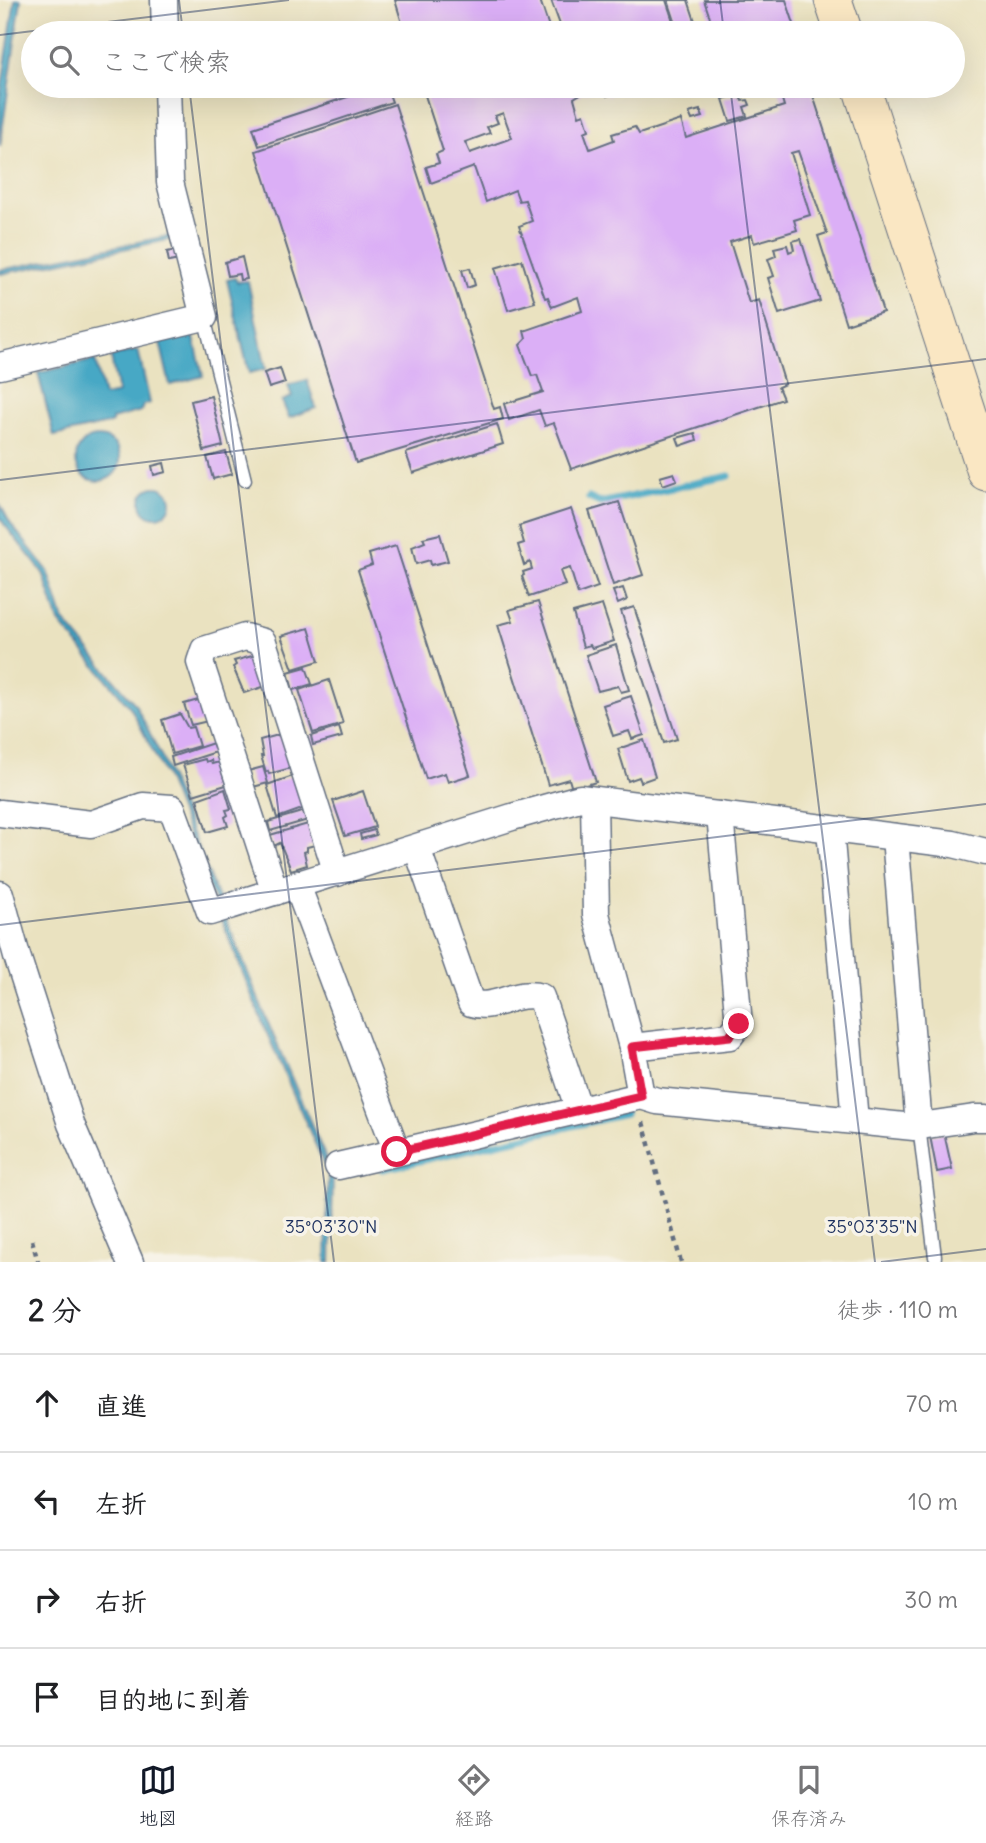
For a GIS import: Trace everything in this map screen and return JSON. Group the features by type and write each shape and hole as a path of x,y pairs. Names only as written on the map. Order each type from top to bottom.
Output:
{"street":[{"path":"164,0 165,21"},
{"path":"833,0 840,21"},
{"path":"0,366 204,317 170,182 167,98"},
{"path":"865,98 983,453"},
{"path":"337,873 263,642 245,637 204,650 200,662 286,888 397,1152"},
{"path":"0,813 91,824 144,806 172,808 210,912 580,798 953,844 986,852"},
{"path":"594,800 596,914 632,1047 641,1096"},
{"path":"632,1047 730,1036 739,1024 720,816"},
{"path":"830,829 855,1121"},
{"path":"895,837 919,1126"},
{"path":"416,848 471,1003 484,1007 528,993 541,997 579,1110"},
{"path":"0,894 20,968 71,1124 130,1262"},
{"path":"338,1166 641,1096 657,1101 919,1126 986,1118"}],"lane":[{"path":"204,317 245,480"},
{"path":"919,1126 936,1257"}],"path":[{"path":"641,1096 642,1119 681,1262"},
{"path":"32,1240 38,1262"}],"water":[{"path":"15,0 21,0 0,146 0,99"},
{"path":"178,234 178,238 0,274 0,270"},
{"path":"235,278 237,282 248,281 266,369 249,373 227,280"},
{"path":"193,334 203,376 170,385 160,342"},
{"path":"138,350 150,403 143,405 141,411 112,419 112,423 54,436 38,373 95,360 104,396 118,393 111,357"},
{"path":"307,380 316,408 289,418 282,401 292,397 288,385"},
{"path":"98,437 114,443 120,459 114,475 98,481 82,475 76,459 82,443"},
{"path":"156,487 167,491 171,502 167,513 156,517 145,513 141,502 145,491"},
{"path":"0,504 10,523 48,571 64,621 135,704 161,756 268,1023 333,1175 331,1262 326,1262 328,1173 263,1024 165,775 131,708 59,622 43,573 4,524 0,517"}],"building":[{"path":"395,0 540,0 547,21 401,21"},
{"path":"551,0 666,0 673,21 559,21"},
{"path":"668,0 688,0 695,21 675,21"},
{"path":"704,0 786,0 793,21 711,21"},
{"path":"344,98 390,98 392,102 259,146 253,128"},
{"path":"426,98 574,98 579,116 584,114 589,130 584,132 590,149 614,140 612,134 635,127 639,134 681,120 686,138 784,106 782,98 814,98 883,312 846,324 818,236 827,233 798,151 791,153 810,215 794,220 797,230 754,243 752,235 730,242 749,303 759,300 785,384 778,387 783,399 571,469 554,423 545,426 539,410 509,420 504,404 543,392 537,375 532,376 520,345 526,339 524,331 582,311 578,297 552,307 548,297 545,298 519,226 532,221 525,200 519,201 515,190 486,202 474,167 431,183 426,167 439,163 436,154 443,151","holes":["503,113 512,138 470,153 465,142 490,133 487,127 498,123 495,116"]},
{"path":"723,99 748,100 750,105 744,107 747,116 730,121"},
{"path":"395,104 494,409 500,407 503,419 356,463 256,151"},
{"path":"700,110 703,117 692,120 689,113"},
{"path":"801,239 820,301 779,314 768,278 774,276 768,259 776,256 774,248 787,245 789,252 794,250 792,241"},
{"path":"176,250 179,260 169,262 167,252"},
{"path":"242,257 247,279 240,280 239,274 228,276 225,262"},
{"path":"522,260 535,302 508,310 495,268"},
{"path":"470,268 475,285 467,288 462,270"},
{"path":"280,368 285,383 269,388 264,373"},
{"path":"211,396 223,446 204,451 191,401"},
{"path":"497,424 503,444 413,473 406,453"},
{"path":"695,433 697,440 680,446 677,438"},
{"path":"226,452 232,474 213,479 207,457"},
{"path":"164,463 166,472 154,475 152,466"},
{"path":"674,473 677,480 663,485 660,477"},
{"path":"619,502 643,575 613,585 589,511"},
{"path":"571,509 598,587 578,594 570,568 560,571 565,585 529,597 522,576 523,572 532,569 530,562 524,565 518,545 524,543 519,526"},
{"path":"440,534 448,561 431,565 430,560 416,564 412,547 425,542 423,538"},
{"path":"396,546 470,775 448,782 445,773 426,779 358,570 372,565 369,554"},
{"path":"623,588 627,600 618,604 613,591"},
{"path":"538,602 596,782 572,789 569,779 548,785 498,625 513,621 509,610"},
{"path":"602,605 614,641 592,648 590,645 583,647 573,613"},
{"path":"634,607 677,739 664,743 621,611"},
{"path":"309,628 319,661 293,669 281,636"},
{"path":"616,645 629,690 621,692 618,686 598,691 586,655"},
{"path":"256,655 266,686 244,693 233,667 236,665 234,661"},
{"path":"306,667 312,684 293,690 288,672"},
{"path":"329,680 343,724 313,733 299,690"},
{"path":"631,696 644,735 632,739 629,731 613,736 603,705"},
{"path":"202,699 208,721 191,725 184,704"},
{"path":"180,714 188,728 193,727 199,746 172,754 162,720"},
{"path":"339,727 342,737 313,745 311,736"},
{"path":"282,734 291,768 269,774 261,756 260,740"},
{"path":"644,740 655,777 641,782 639,777 628,781 618,749"},
{"path":"213,743 216,752 173,766 171,757"},
{"path":"205,759 206,762 211,760 212,764 219,762 226,785 193,795 183,765"},
{"path":"263,767 268,783 253,787 248,771"},
{"path":"293,776 305,808 277,818 267,785"},
{"path":"225,789 231,809 226,810 228,826 207,832 197,799"},
{"path":"363,791 375,827 345,836 333,801"},
{"path":"305,811 308,820 270,831 268,822"},
{"path":"308,824 315,845 307,847 304,852 307,865 291,870 280,843 274,846 270,835"},
{"path":"374,830 376,835 361,839 360,834"},
{"path":"944,1133 952,1169 937,1172 930,1136"}],"waterway":[{"path":"589,498 600,503 729,476"},
{"path":"383,1169 625,1114"}],"route":[{"path":"397,1152 641,1096 632,1047 730,1036 739,1024"}]}
